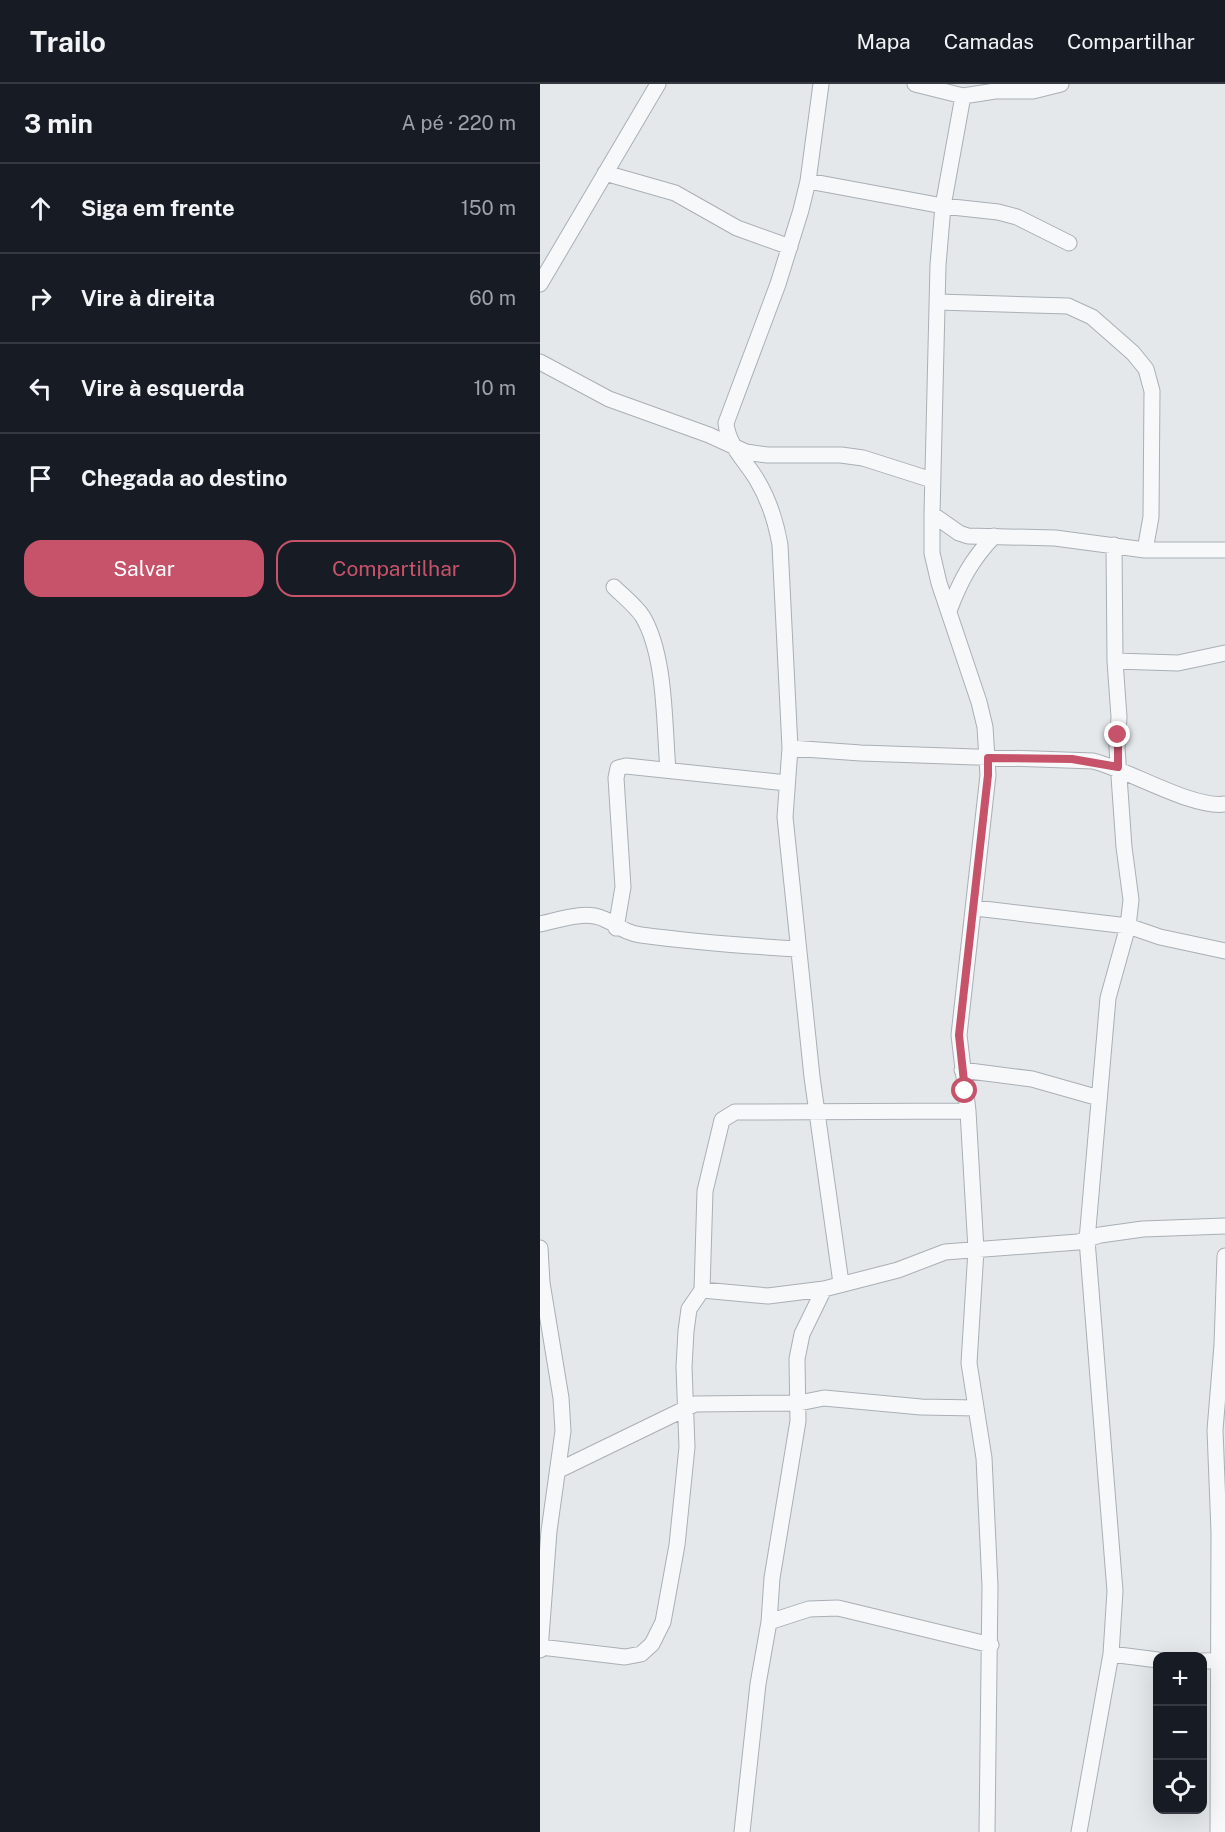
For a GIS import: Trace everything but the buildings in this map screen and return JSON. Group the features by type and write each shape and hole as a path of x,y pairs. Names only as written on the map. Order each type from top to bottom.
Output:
{"street":[{"path":"540,284 657,84"},
{"path":"821,84 808,181 790,248 727,417 727,430 732,444 764,493 777,526 786,642 790,748 785,817 798,949 841,1283"},
{"path":"915,84 963,96 994,91 1033,91 1061,84"},
{"path":"963,96 943,206 932,480 932,553 979,702 988,758 975,908 959,1035 968,1111 976,1250 969,1363 984,1458 991,1645 987,1832"},
{"path":"605,173 675,193 707,209 736,228 790,248"},
{"path":"808,181 943,206 998,212 1026,221 1069,243"},
{"path":"938,302 1068,306 1092,318 1133,353 1146,369 1152,391 1151,517 1145,550"},
{"path":"540,362 609,399 756,454 841,455 863,458 932,480"},
{"path":"932,514 959,533 994,537 1055,538 1145,550 1225,550"},
{"path":"949,611 960,580 974,556 994,537"},
{"path":"1079,1832 1111,1654 1115,1591 1087,1240 1108,998 1128,926 1132,889 1124,847 1118,767 1119,717 1115,661 1114,545"},
{"path":"614,587 641,614 650,632 660,681 668,770"},
{"path":"1115,661 1178,663 1225,653"},
{"path":"790,748 988,758 1072,759 1118,767 1206,803 1225,804"},
{"path":"616,928 623,887 615,778 618,768 626,766 787,783"},
{"path":"975,908 1128,926 1160,938 1225,951"},
{"path":"540,924 590,915 605,919 616,928 630,933 696,943 798,949"},
{"path":"962,1070 1032,1079 1099,1098"},
{"path":"540,1248 542,1283 563,1414 559,1470 549,1531 540,1649 625,1657 641,1654 652,1644 663,1622 677,1545 687,1447 684,1367 686,1331 689,1309 702,1290 705,1191 722,1120 735,1112 968,1111"},
{"path":"702,1290 768,1296 824,1289 898,1270 945,1252 1087,1240 1134,1230 1225,1227"},
{"path":"1218,1832 1222,1660 1220,1532 1215,1430 1222,1345 1225,1256"},
{"path":"742,1832 756,1696 769,1623 772,1578 799,1403 796,1371 799,1346 812,1310 824,1289"},
{"path":"559,1470 687,1407 799,1403 824,1398 921,1407 975,1408"},
{"path":"769,1623 809,1609 838,1608 991,1645"},
{"path":"1111,1654 1153,1659"},
{"path":"1207,1661 1222,1660"}],"route":[{"path":"965,1091 959,1035 975,908 988,758 1072,759 1118,767 1118,735"}]}
